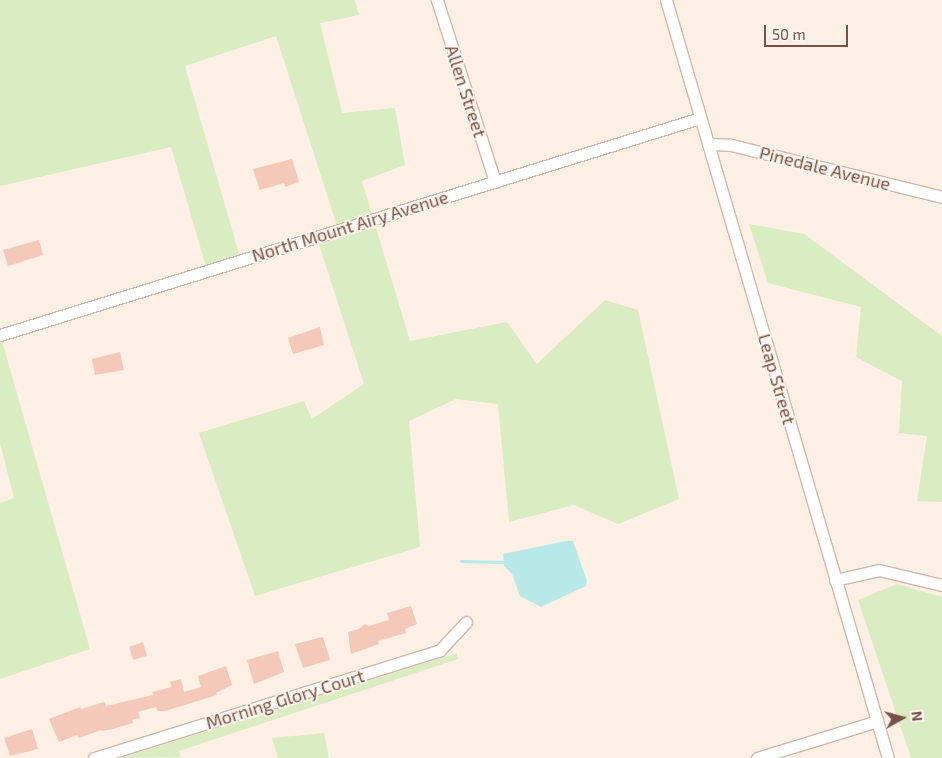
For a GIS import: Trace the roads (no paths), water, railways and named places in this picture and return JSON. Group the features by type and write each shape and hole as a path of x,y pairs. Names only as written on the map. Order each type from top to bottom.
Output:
{"street":[{"name":"Allen Street","path":"437,0 495,182"},
{"name":"Leap Street","path":"666,0 888,758"},
{"name":"North Mount Airy Avenue","path":"0,335 700,118"},
{"name":"Pinedale Avenue","path":"708,144 731,145 942,197"},
{"path":"835,580 879,570 942,585"},
{"name":"Morning Glory Court","path":"94,758 440,650 466,622"},
{"path":"757,758 877,721"}],"water":[{"path":"573,541 587,581 586,586 541,607 520,596 512,574 504,566 503,554"}],"waterway":[{"path":"461,561 503,562"}]}
